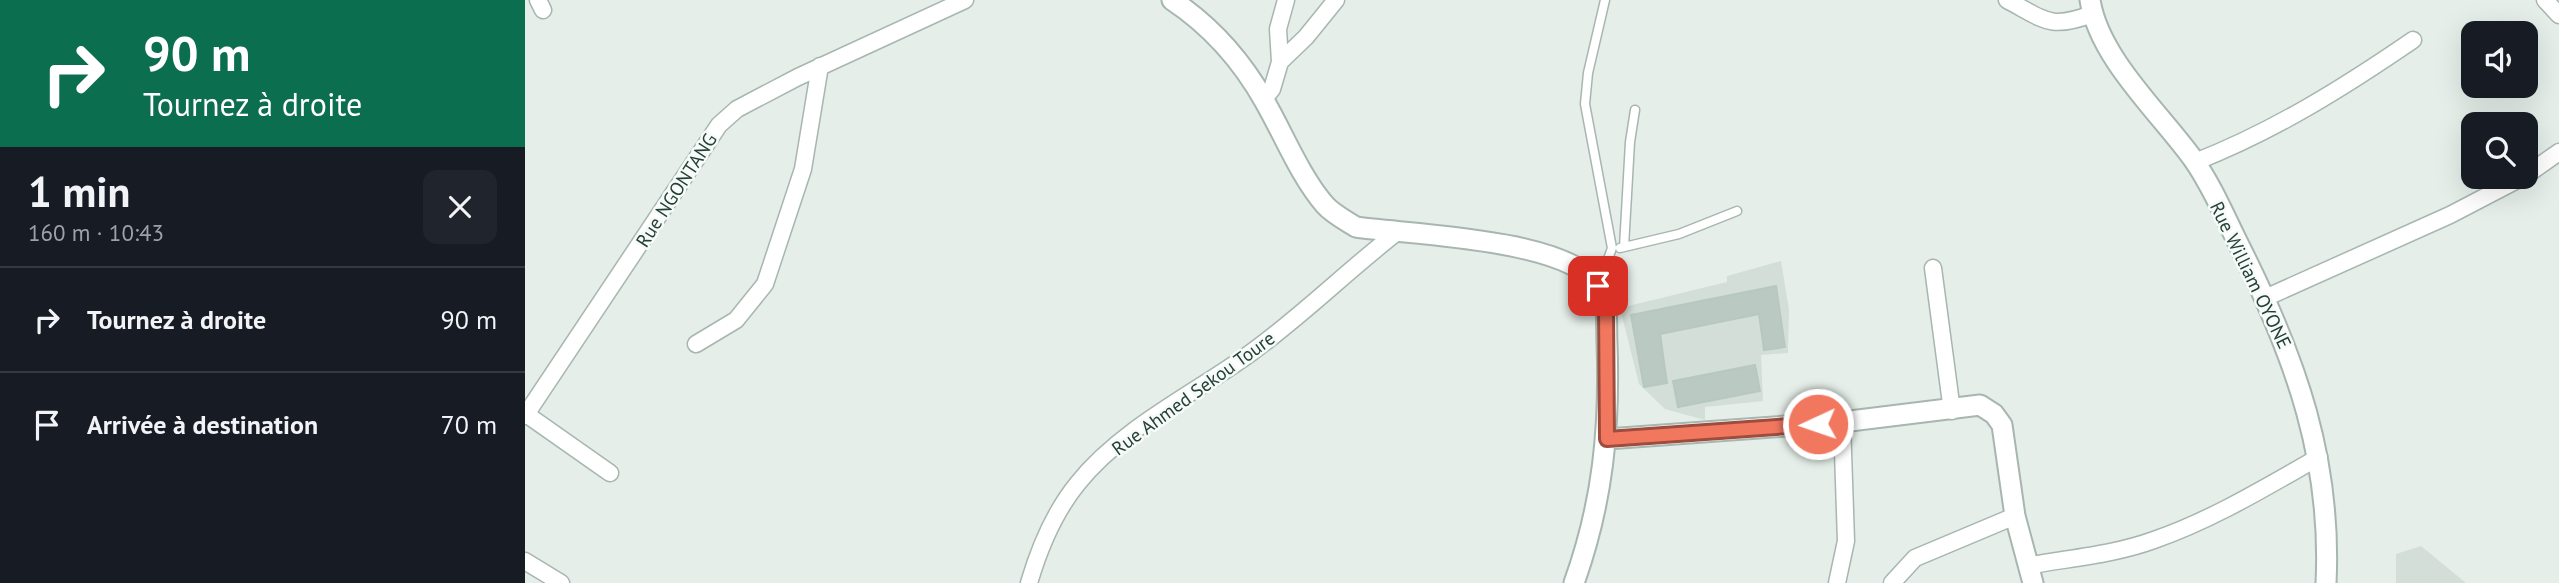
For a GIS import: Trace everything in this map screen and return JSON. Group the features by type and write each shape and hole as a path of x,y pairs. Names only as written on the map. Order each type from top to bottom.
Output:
{"street":[{"name":"Rue NGONTANG","path":"525,415 719,125 737,109 820,66 965,0"},
{"path":"1171,0 1216,35 1241,64 1325,205 1356,227 1503,243 1560,261 1598,286 1606,309 1607,439 1592,530 1574,583"},
{"path":"1264,99 1272,89 1280,62 1278,29 1286,0"},
{"path":"1280,62 1335,0"},
{"path":"2007,0 2050,23 2067,24 2091,7"},
{"path":"2545,0 2559,15"},
{"name":"Rue William OYONE","path":"2091,7 2101,38 2195,162 2265,298 2301,384 2319,457 2326,583"},
{"path":"2195,162 2248,142 2323,101 2413,40"},
{"path":"696,344 736,320 765,284 803,169 820,66"},
{"path":"2538,166 2559,152"},
{"path":"2265,298 2437,221 2499,189"},
{"name":"Rue Ahmed Sekou Toure","path":"1029,583 1035,561 1061,510 1078,483 1095,465 1121,443 1262,344 1396,233"},
{"path":"1933,268 1952,411"},
{"path":"1607,439 1842,422 1952,411 1980,405 1994,414 2001,425 2015,516 2030,575 2155,540 2243,499 2319,457"},
{"path":"525,415 610,473"},
{"path":"1837,583 1846,541 1842,422"},
{"path":"1892,583 1915,558 2015,516"},
{"path":"525,561 562,583"}],"lane":[{"path":"1598,286 1612,248 1585,104 1588,73 1605,0"},
{"path":"1624,247 1630,142 1635,110"},
{"path":"1612,248 1679,234 1737,211"}],"shaded area":[{"path":"1781,261 1789,310 1788,353 1761,355 1763,401 1705,407 1705,420 1665,409 1639,384 1620,308 1727,282 1727,276"},
{"path":"2421,546 2466,583 2396,583 2396,554"}],"building":[{"path":"1776,286 1785,347 1764,350 1759,314 1660,334 1667,383 1644,387 1631,315"},
{"path":"1755,365 1760,391 1678,407 1673,381"}],"route":[{"path":"1598,286 1606,309 1607,439 1818,424"}]}
